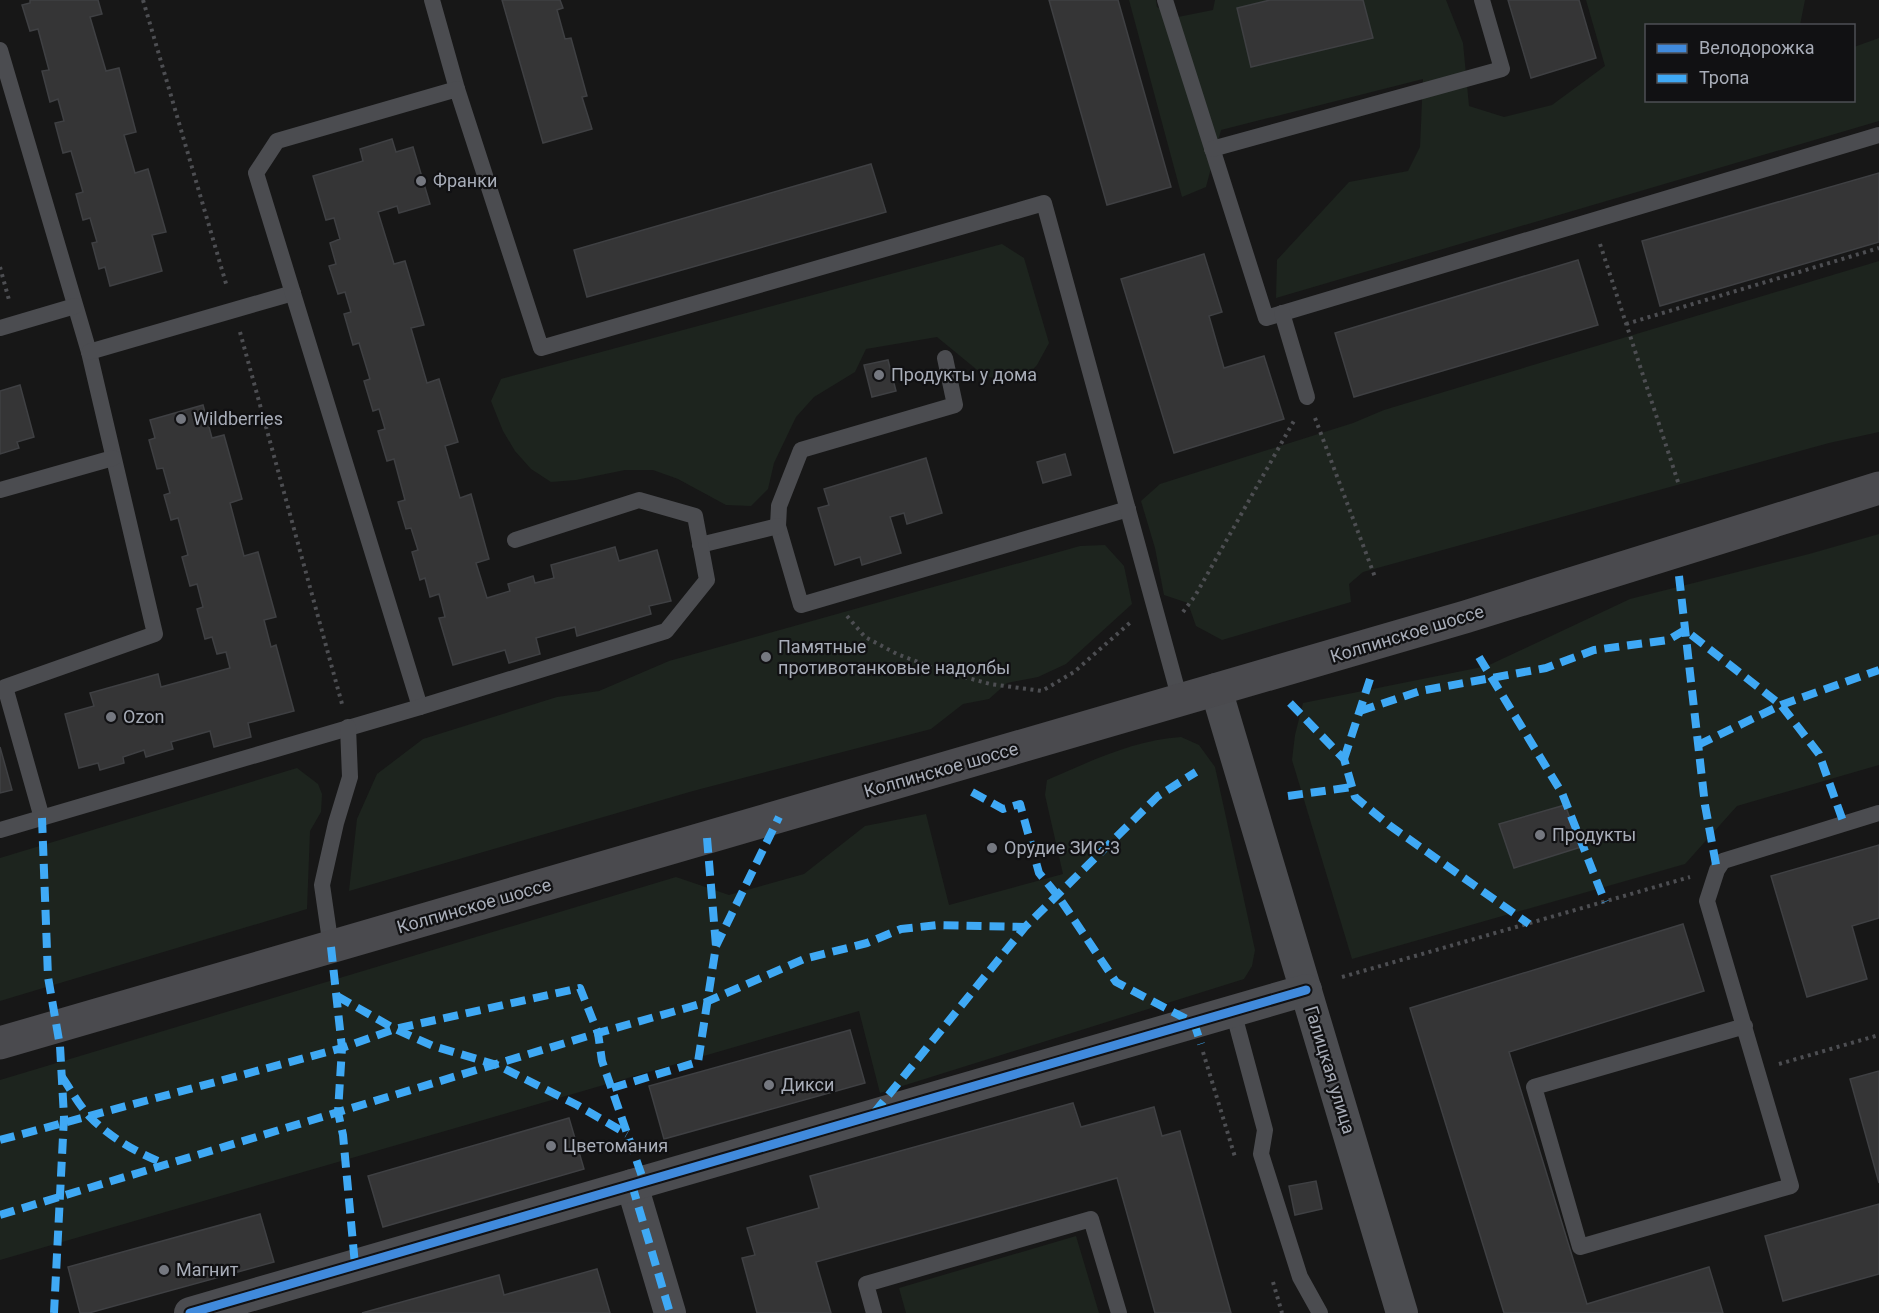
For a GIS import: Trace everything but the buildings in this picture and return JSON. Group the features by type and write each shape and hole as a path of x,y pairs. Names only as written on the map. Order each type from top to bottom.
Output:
{"main road":[{"name":"Колпинское шоссе","path":"0,1043 1465,617 1879,488"}],"street":[{"name":"Галицкая улица","path":"1216,689 1402,1313"},
{"path":"190,1313 1306,990"},
{"path":"632,1185 670,1313"}],"lane":[{"path":"432,0 457,89 541,348 1044,203 1179,700"},
{"path":"1165,0 1266,318 1879,135"},
{"path":"1212,149 1502,69 1482,0"},
{"path":"0,50 89,352 155,633 5,687 42,818"},
{"path":"420,707 256,173 277,141 457,89"},
{"path":"89,352 293,294"},
{"path":"0,328 75,306"},
{"path":"1282,313 1307,397"},
{"path":"945,358 955,405 801,450 778,506 778,526 801,605 1128,509"},
{"path":"0,490 113,458"},
{"path":"0,830 420,707 666,631 707,580 695,516 639,500 515,540"},
{"path":"700,545 778,526"},
{"path":"331,947 322,885 336,823 350,777 348,727"},
{"path":"1745,1026 1534,1087 1580,1247 1791,1186 1745,1026 1707,901 1717,870 1724,861 1879,813"},
{"path":"1233,1011 1265,1130 1261,1154 1300,1277 1320,1313"},
{"path":"874,1313 866,1284 1091,1219 1119,1313"}],"path":[{"path":"143,0 234,310 348,727"},
{"path":"1592,221 1679,486"},
{"path":"1626,324 1879,248"},
{"path":"0,267 16,323"},
{"path":"1307,397 1375,577"},
{"path":"1180,616 1195,596 1307,397"},
{"path":"830,596 865,637 897,654 939,670 990,684 1042,691 1074,672 1128,624 1155,606"},
{"path":"1342,978 1717,870"},
{"path":"1775,1065 1879,1035"}],"shaded area":[{"path":"1129,0 1156,0 1157,7 1178,17 1213,10 1215,0 1446,0 1463,43 1469,106 1504,117 1552,105 1605,66 1586,0 1805,0 1800,24 1645,24 1645,102 1855,102 1855,47 1879,38 1879,121 1276,298 1277,260 1349,182 1408,171 1420,147 1423,79 1221,130 1206,187 1182,197"},
{"path":"1002,244 1024,258 1049,343 1037,365 1020,383 997,381 976,369 937,337 866,349 855,372 814,397 796,417 774,463 768,489 751,506 726,505 678,479 653,470 625,470 576,480 551,482 531,469 515,451 503,431 491,401 501,379"},
{"path":"1879,261 1879,432 1829,443 1363,572 1349,584 1351,602 1222,640 1196,626 1188,603 1164,595 1155,548 1141,501 1160,484 1353,423 1384,410"},
{"path":"1879,534 1879,765 1737,806 1685,864 1352,959 1292,760 1303,703 1487,666 1630,599"},
{"path":"1105,545 1124,566 1132,604 1066,664 1038,677 1007,683 989,699 963,704 931,729 693,791 349,891 357,819 377,774 423,739 557,697 599,691 669,661 1080,546"},
{"path":"1181,737 1199,745 1215,767 1255,950 1252,966 1244,979 880,1093 859,1011 0,1260 0,1080 676,877 729,895 804,874 865,826 926,814 949,905 1063,874 1045,795 1047,780 1130,747 1146,742"},
{"path":"297,768 318,784 322,794 321,812 310,831 307,909 0,1001 0,858"},
{"path":"1076,1236 1099,1313 906,1313 899,1288"}],"marked path":[{"path":"1679,576 1705,805 1717,870"},
{"path":"1360,711 1420,691 1546,668 1594,650 1668,640 1685,630 1781,705 1819,754 1844,824"},
{"path":"1479,657 1562,793 1605,902"},
{"path":"1698,745 1781,705 1879,670"},
{"path":"1344,759 1371,676"},
{"path":"1290,703 1344,759 1355,797 1389,825 1529,924"},
{"path":"874,1113 1025,927 1158,796 1196,772"},
{"path":"1288,796 1352,787"},
{"path":"972,792 1003,809 1020,804 1039,873 1058,896 1116,982 1194,1023 1201,1044"},
{"path":"612,1088 698,1062 716,946 779,817"},
{"path":"42,818 48,977 60,1046 64,1117 54,1313"},
{"path":"707,838 716,946"},
{"path":"0,1215 598,1033 704,1003 804,959 867,943 901,929 938,925 1025,927"},
{"path":"331,947 342,1048 338,1112 343,1135 355,1265"},
{"path":"0,1140 342,1048 395,1029 580,988 598,1033 602,1061 644,1182"},
{"path":"337,996 395,1029 433,1046 497,1065 577,1105 627,1134"},
{"path":"62,1077 82,1107 97,1124 125,1144 165,1164"},
{"path":"632,1185 670,1313"}],"cycle path":[{"path":"190,1313 1306,990"}],"place":[{"name":"Франки","path":"421,181"},
{"name":"Продукты у дома","path":"879,375"},
{"name":"Wildberries","path":"181,419"},
{"name":"Памятные противотанковые надолбы","path":"766,657"},
{"name":"Ozon","path":"111,717"},
{"name":"Продукты","path":"1540,835"},
{"name":"Орудие ЗИС-3","path":"992,848"},
{"name":"Дикси","path":"769,1085"},
{"name":"Цветомания","path":"551,1146"},
{"name":"Магнит","path":"164,1270"}]}
